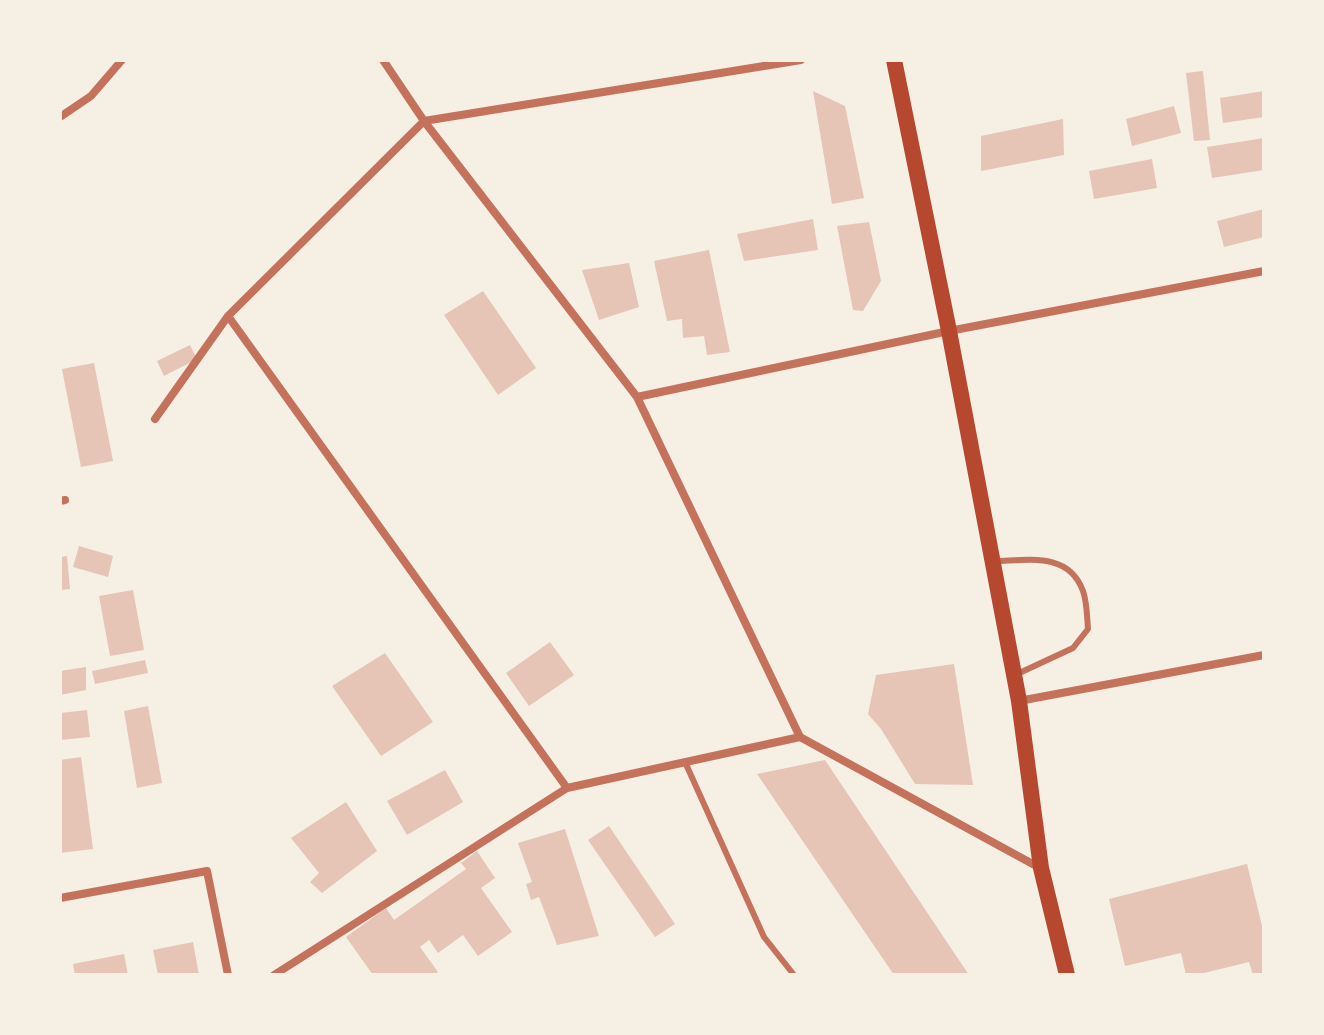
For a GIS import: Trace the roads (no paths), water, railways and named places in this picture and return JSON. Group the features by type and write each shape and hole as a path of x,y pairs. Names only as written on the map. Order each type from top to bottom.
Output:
{"main road":[{"path":"894,60 1019,701 1041,868 1067,975"}],"street":[{"path":"60,117 91,96 122,60"},
{"path":"383,60 424,121 637,397 800,737 1041,868"},
{"path":"155,419 228,316 424,121 801,60"},
{"path":"637,397 949,331 1264,271"},
{"path":"228,316 567,788"},
{"path":"1019,701 1264,655"},
{"path":"274,975 567,788 800,737"},
{"path":"60,898 207,871 228,975"}],"lane":[{"path":"992,561 1044,559 1068,568 1083,591 1088,629 1073,648 1014,676"},
{"path":"685,762 764,937 794,975"}]}
